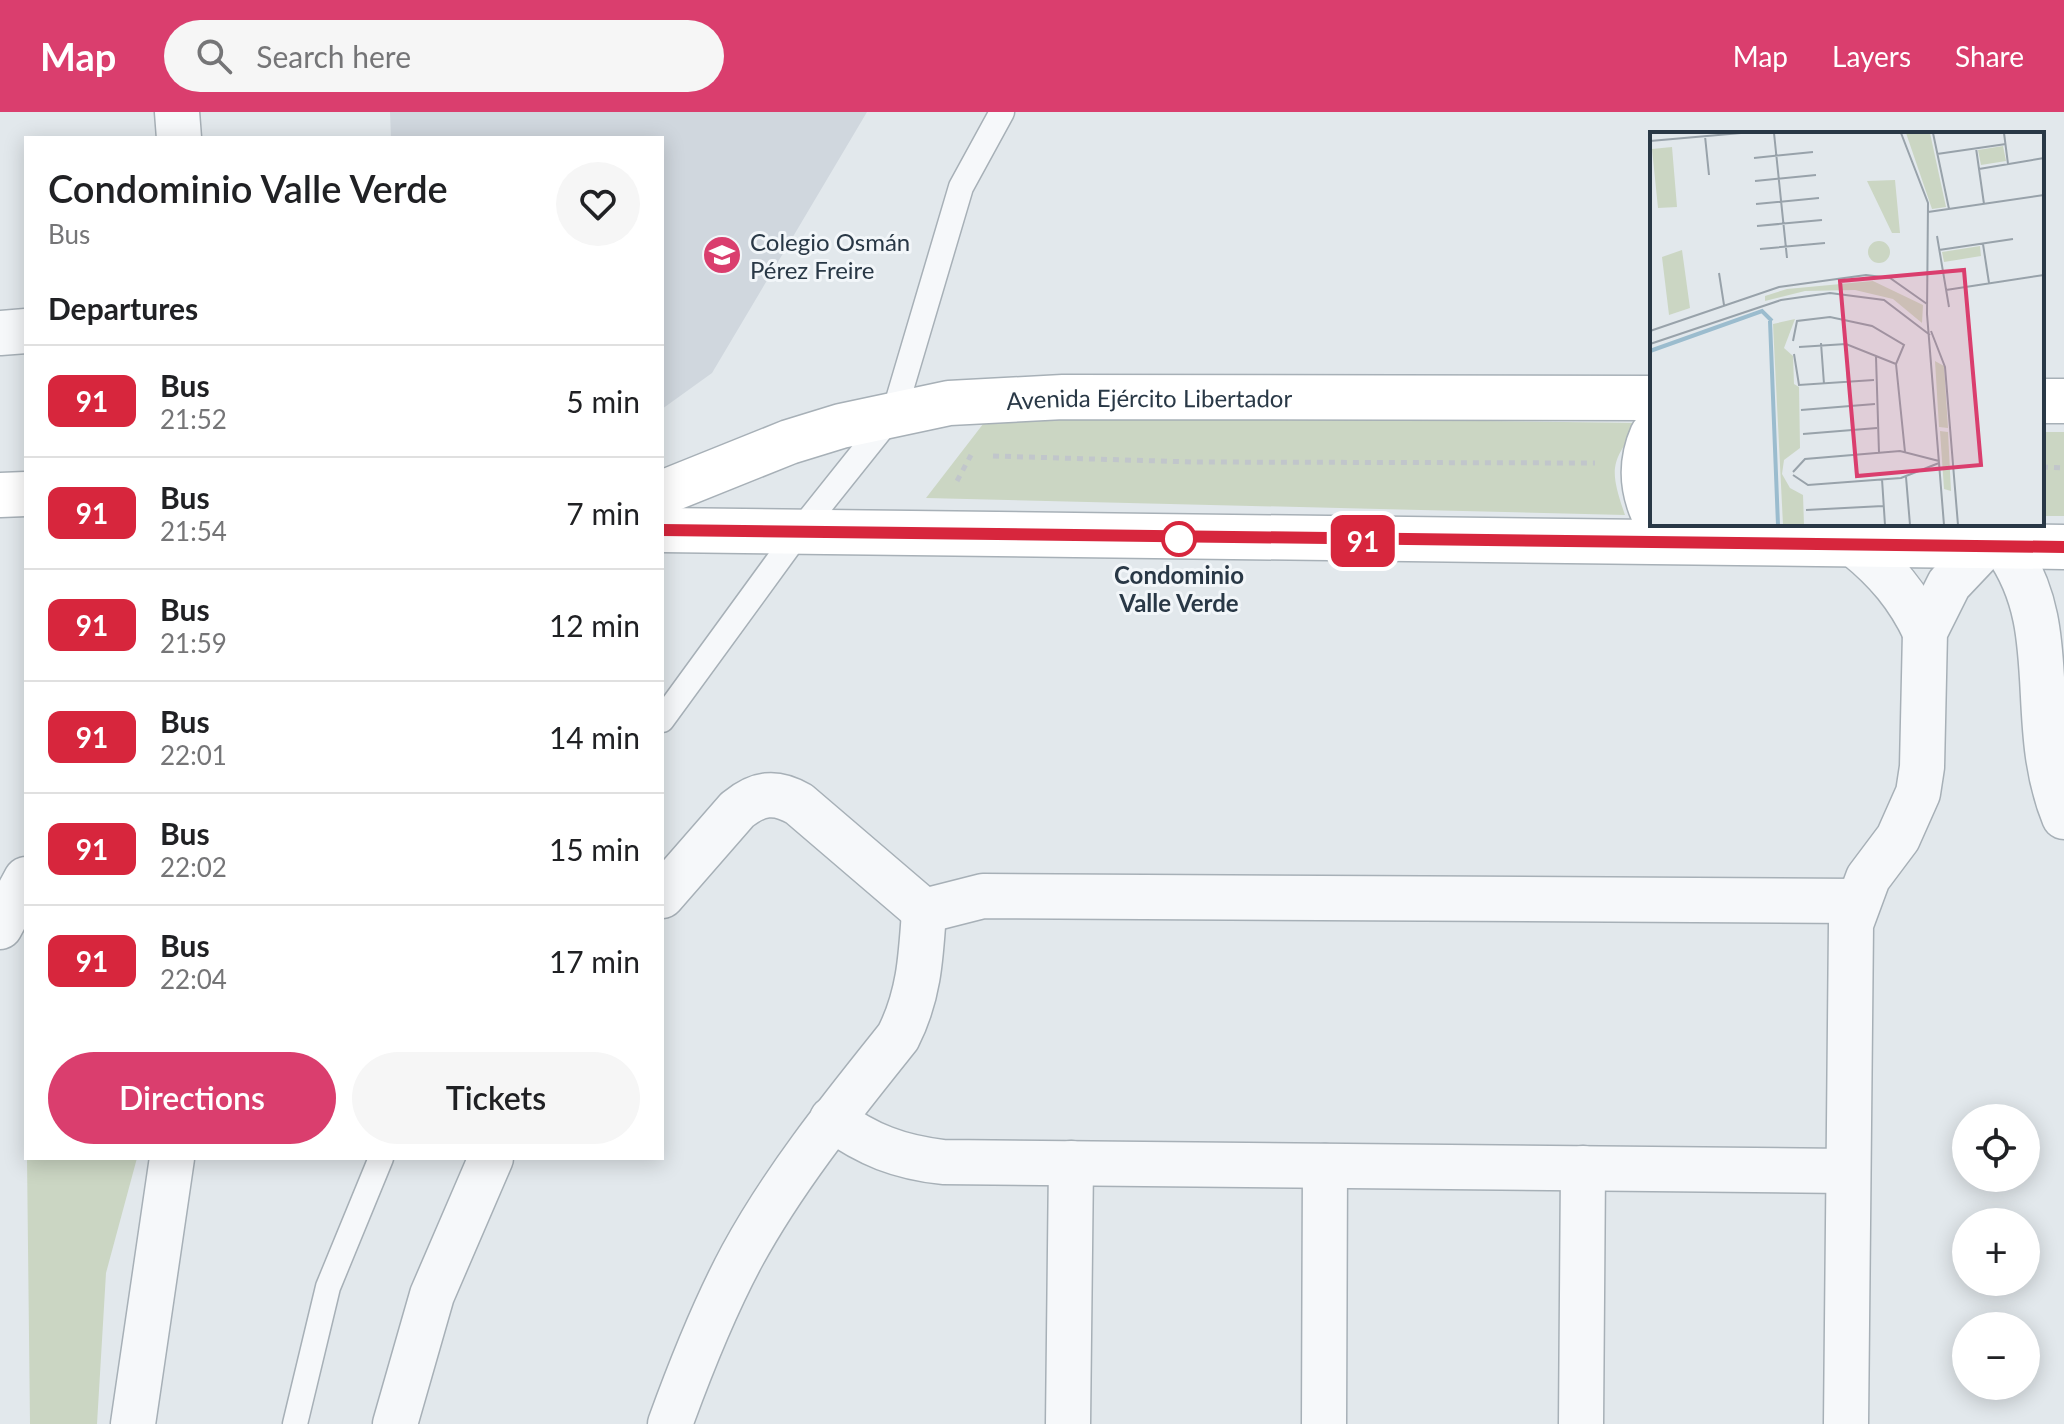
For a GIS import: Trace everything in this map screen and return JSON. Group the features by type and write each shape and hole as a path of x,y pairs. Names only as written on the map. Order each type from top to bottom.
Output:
{"main road":[{"name":"Avenida Ejército Libertador","path":"664,492 789,442 894,413 949,403 1049,397 1650,398"},
{"path":"1648,449 1644,486 1650,505"},
{"path":"0,495 24,494"},
{"path":"664,530 929,535 1670,534 1856,546 2064,547"}],"street":[{"path":"177,112 179,136"},
{"path":"0,333 24,331"},
{"path":"1856,546 1882,567 1897,585 1925,632"},
{"path":"1846,1424 1848,947 1857,901 1910,818 1918,793 1922,767 1925,632 1949,584 1994,547 2035,586 2056,621 2047,748 2052,781 2064,817"},
{"path":"664,894 750,799 766,794 783,795 799,804 924,911"},
{"path":"0,927 24,883"},
{"path":"924,911 983,896 1857,901"},
{"path":"704,1424 670,1424 702,1338 742,1255 785,1185 832,1119 898,1037 908,1018 919,978 924,911"},
{"path":"832,1119 861,1140 913,1159 1847,1171"},
{"path":"133,1424 172,1160"},
{"path":"395,1424 432,1295 490,1160"},
{"path":"1068,1424 1071,1163"},
{"path":"1324,1424 1325,1166"},
{"path":"1581,1424 1583,1168"}],"lane":[{"path":"664,717 799,532 894,413 961,187 1002,112"},
{"path":"295,1424 328,1287 380,1160"}],"path":[{"path":"929,535 971,455 1193,462 1648,449"},
{"path":"2044,467 2064,468"}],"shaded area":[{"name":"Colegio Osmán Pérez Freire","path":"390,112 867,112 712,373 664,408 664,136 391,136"}],"green space":[{"path":"990,415 1641,423 1623,447 1615,466 1616,486 1625,515 926,498"},
{"path":"2044,432 2064,432 2064,516 2044,516"},
{"path":"27,1160 136,1160 106,1273 97,1424 30,1424"}],"bus line":[{"name":"91","path":"664,530 1191,539 2064,547"}],"place":[{"name":"Colegio Osmán Pérez Freire","path":"722,255"},
{"name":"Condominio Valle Verde","path":"1179,539"}]}
